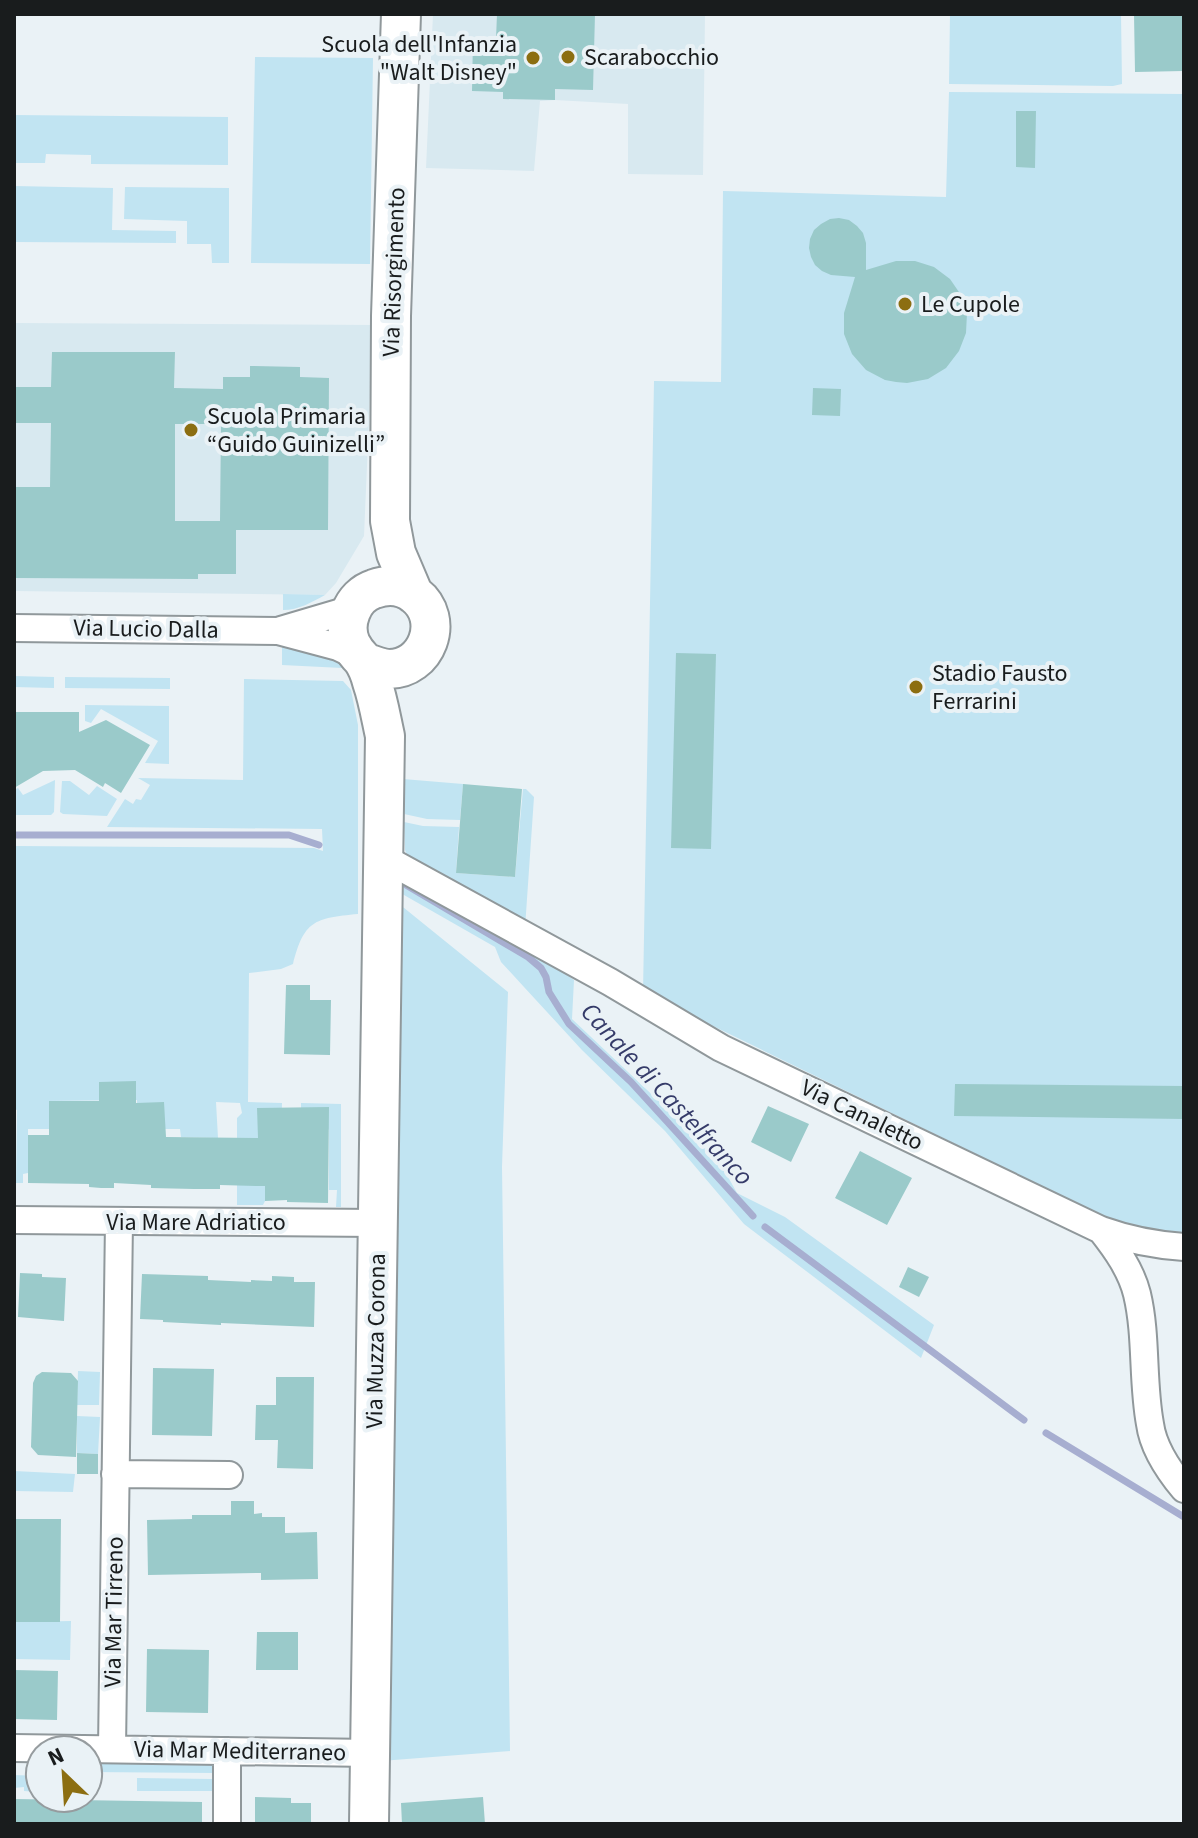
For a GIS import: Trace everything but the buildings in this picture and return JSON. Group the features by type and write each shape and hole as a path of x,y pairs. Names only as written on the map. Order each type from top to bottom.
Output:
{"street":[{"name":"Via Risorgimento","path":"382,857 385,736 373,683 363,660 351,645 348,624 384,554 390,530 391,316 401,14"},
{"name":"Via Risorgimento","path":"385,736 402,683 413,661 425,649 431,627 425,605 413,593 396,553 390,530"},
{"path":"360,600 386,586 397,586 413,593"},
{"name":"Via Lucio Dalla","path":"278,631 328,618 360,600"},
{"name":"Via Lucio Dalla","path":"14,628 278,631 338,647 363,660"},
{"path":"363,660 386,669 398,668 413,661"},
{"name":"Via Muzza Corona","path":"369,1824 382,857"},
{"name":"Via Canaletto","path":"382,857 610,982 721,1048 1101,1230 1129,1240 1184,1247"},
{"name":"Via Mare Adriatico","path":"14,1220 378,1223"},
{"name":"Via Mar Tirreno","path":"112,1749 119,1221"},
{"path":"1101,1230 1116,1248 1137,1293 1150,1427 1168,1469 1184,1489"},
{"path":"115,1474 229,1475"},
{"name":"Via Mar Mediterraneo","path":"14,1748 371,1753"},
{"path":"227,1751 227,1824"}],"shaded area":[{"name":"Scarabocchio","path":"433,14 705,14 703,175 628,174 628,104 555,100 540,101 534,171 426,168"},
{"path":"950,14 1121,14 1122,84 949,84"},
{"path":"255,57 373,58 370,264 251,263"},
{"name":"Stadio Fausto Ferrarini","path":"949,92 1184,94 1184,1234 1132,1233 643,992 654,381 721,382 723,191 946,197"},
{"path":"14,115 228,117 228,165 91,164 91,155 46,154 45,163 14,163"},
{"path":"14,186 113,188 112,230 176,231 176,243 14,242"},
{"path":"125,187 229,188 229,263 212,263 211,244 187,244 187,221 124,219"},
{"name":"Scuola Primaria “Guido Guinizelli”","path":"14,323 373,325 364,536 336,583 325,595 14,591"},
{"path":"283,594 325,595 300,607 283,610"},
{"path":"282,643 324,653 342,668 282,665"},
{"path":"14,676 54,677 54,688 14,687"},
{"path":"65,677 170,678 170,689 65,688"},
{"path":"244,679 343,681 351,690 358,725 358,914 331,917 313,924 302,939 293,964 281,969 249,973 248,1102 282,1103 281,1139 258,1185 265,1186 265,1201 263,1205 237,1205 237,1118 242,1113 240,1103 216,1102 218,1138 181,1137 180,1129 143,1129 138,1170 137,1100 49,1101 49,1129 28,1129 28,1173 23,1174 23,1183 16,1183 14,846 314,848 323,851 322,829 107,827 125,799 133,804 136,799 141,800 150,785 138,778 243,780"},
{"path":"85,705 169,706 169,764 145,763 158,741 101,709 91,723 85,721"},
{"path":"403,779 463,784 460,820 427,819 404,814"},
{"path":"55,780 54,812 51,815 14,815 14,790 18,788 23,795"},
{"path":"62,781 70,781 89,795 97,786 117,799 107,816 63,814 60,812"},
{"path":"523,789 534,797 525,928 409,860 405,850 404,822 459,827 456,873 515,877"},
{"path":"397,880 533,951 574,980 572,1019 702,1142 723,1168 737,1193 785,1217 934,1325 921,1358 744,1224 665,1131 582,1050 501,962 495,947 397,891"},
{"path":"393,899 508,992 502,1167 510,1751 381,1761"},
{"path":"301,1103 341,1104 341,1207 336,1207 337,1190 329,1190 329,1130 316,1116 301,1108"},
{"path":"78,1371 100,1372 99,1405 77,1405"},
{"path":"77,1416 100,1417 98,1454 77,1453"},
{"path":"14,1471 75,1474 73,1492 14,1491"},
{"path":"71,1621 70,1660 14,1659 14,1622"},
{"path":"104,1763 214,1764 213,1773 104,1772"},
{"path":"14,1775 24,1775 24,1787 14,1788"},
{"path":"137,1778 212,1779 212,1791 137,1791"}],"waterway":[{"name":"Canale di Castelfranco","path":"14,835 289,835 319,845"},
{"name":"Canale di Castelfranco","path":"406,885 528,957 541,968 549,992 569,1024 631,1082 753,1216"},
{"name":"Canale di Castelfranco","path":"765,1227 1024,1420"},
{"name":"Canale di Castelfranco","path":"1046,1433 1184,1517"}],"place":[{"name":"Scarabocchio","path":"568,57"},
{"name":"Scuola dell'Infanzia \"Walt Disney\"","path":"533,58"},
{"name":"Le Cupole","path":"905,304"},
{"name":"Scuola Primaria “Guido Guinizelli”","path":"191,430"},
{"name":"Stadio Fausto Ferrarini","path":"916,687"}]}
